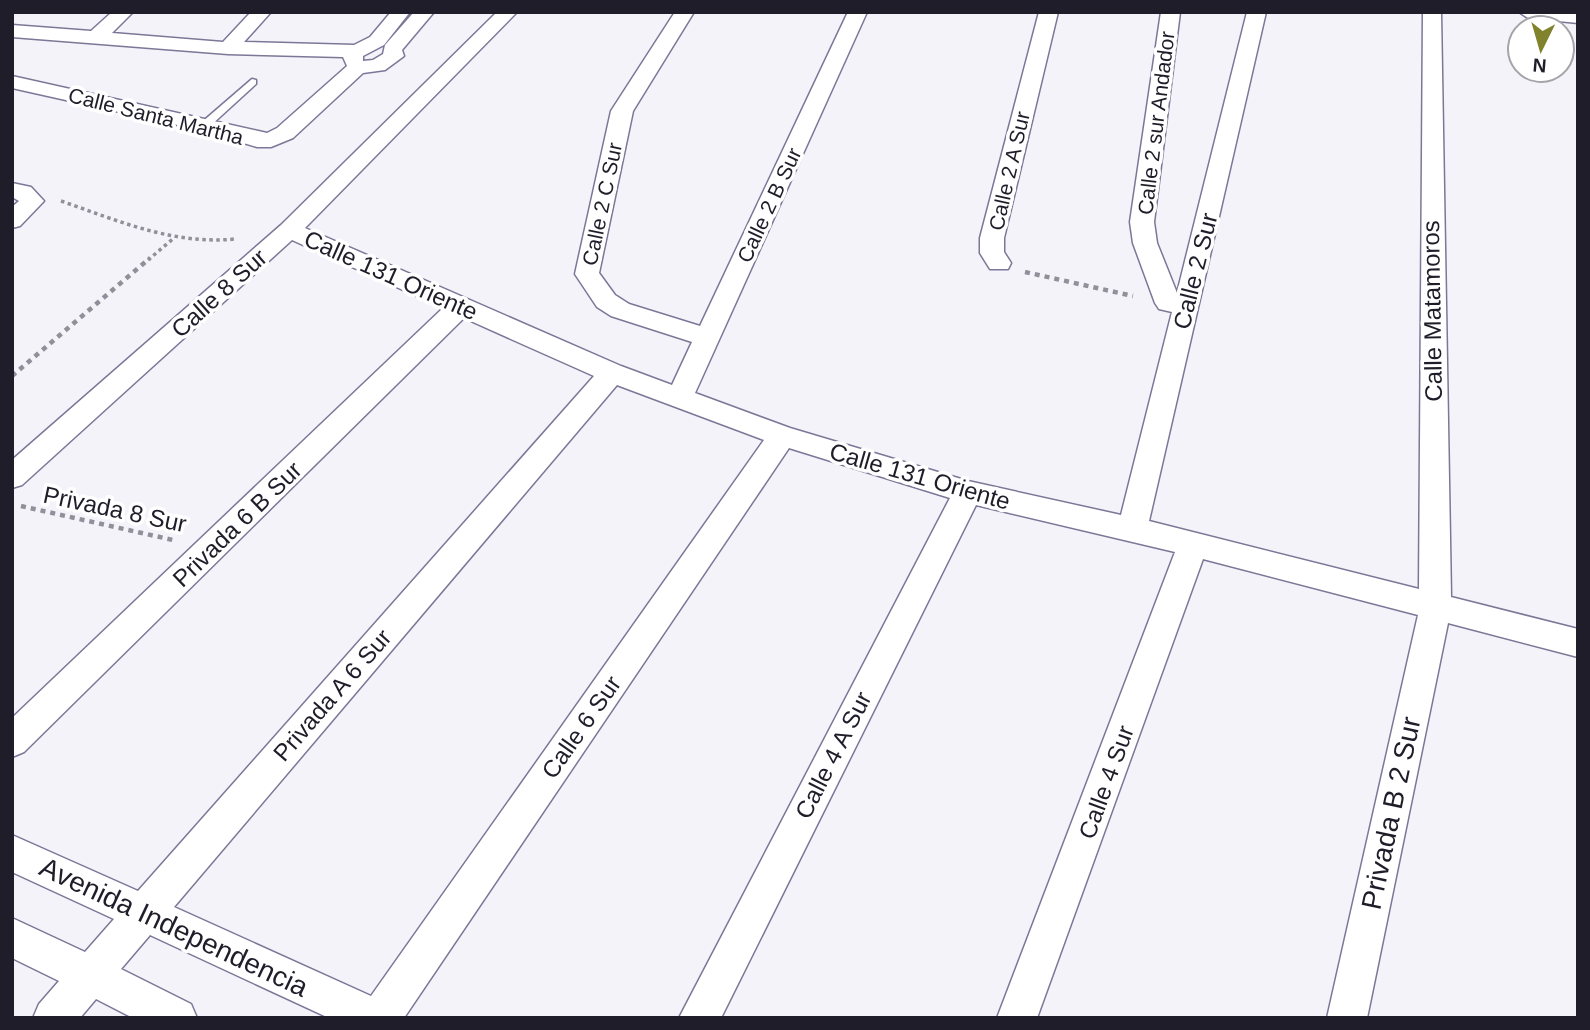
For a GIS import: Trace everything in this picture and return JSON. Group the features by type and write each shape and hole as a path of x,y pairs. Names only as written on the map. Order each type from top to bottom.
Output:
{"street":[{"path":"94,39 124,12"},
{"path":"228,48 262,12"},
{"path":"363,62 377,40 401,12"},
{"path":"12,31 363,62 391,60 395,52 392,49 425,12"},
{"name":"Calle 8 Sur","path":"12,477 289,230 508,12"},
{"name":"Calle 2 C Sur","path":"685,12 622,111 587,274 606,301 620,310 707,338"},
{"name":"Calle 2 B Sur","path":"680,397 858,12"},
{"name":"Calle 2 A Sur","path":"999,262 992,253 992,238 1049,12"},
{"name":"Calle 2 sur Andador","path":"1171,12 1145,197 1144,233 1177,304"},
{"name":"Calle 2 Sur","path":"1132,529 1177,304 1256,12"},
{"name":"Calle Matamoros","path":"1432,12 1431,250 1435,609"},
{"path":"1528,12 1578,17"},
{"name":"Calle Santa Martha","path":"12,82 205,125 257,140 271,140 285,133 363,62"},
{"path":"12,221 22,195"},
{"name":"Calle 131 Oriente","path":"289,230 612,373 782,436 968,492 1132,529 1435,609 1578,643"},
{"name":"Privada 6 B Sur","path":"12,741 461,306"},
{"name":"Privada A 6 Sur","path":"53,1018 612,373"},
{"name":"Calle 6 Sur","path":"377,1018 782,436"},
{"name":"Calle 4 A Sur","path":"699,1018 968,492"},
{"name":"Calle 4 Sur","path":"1017,1018 1193,545"},
{"name":"Privada B 2 Sur","path":"1347,1018 1435,609"},
{"name":"Avenida Independencia","path":"12,853 377,1018"},
{"path":"12,937 177,1018"}],"lane":[{"path":"205,125 252,82"}],"path":[{"path":"22,195 59,201 174,238 216,243 289,230"},
{"path":"12,376 174,238"},
{"name":"Calle 2 A Sur","path":"999,262 1017,270 1177,304"},
{"name":"Privada 8 Sur","path":"12,505 211,548"}]}
